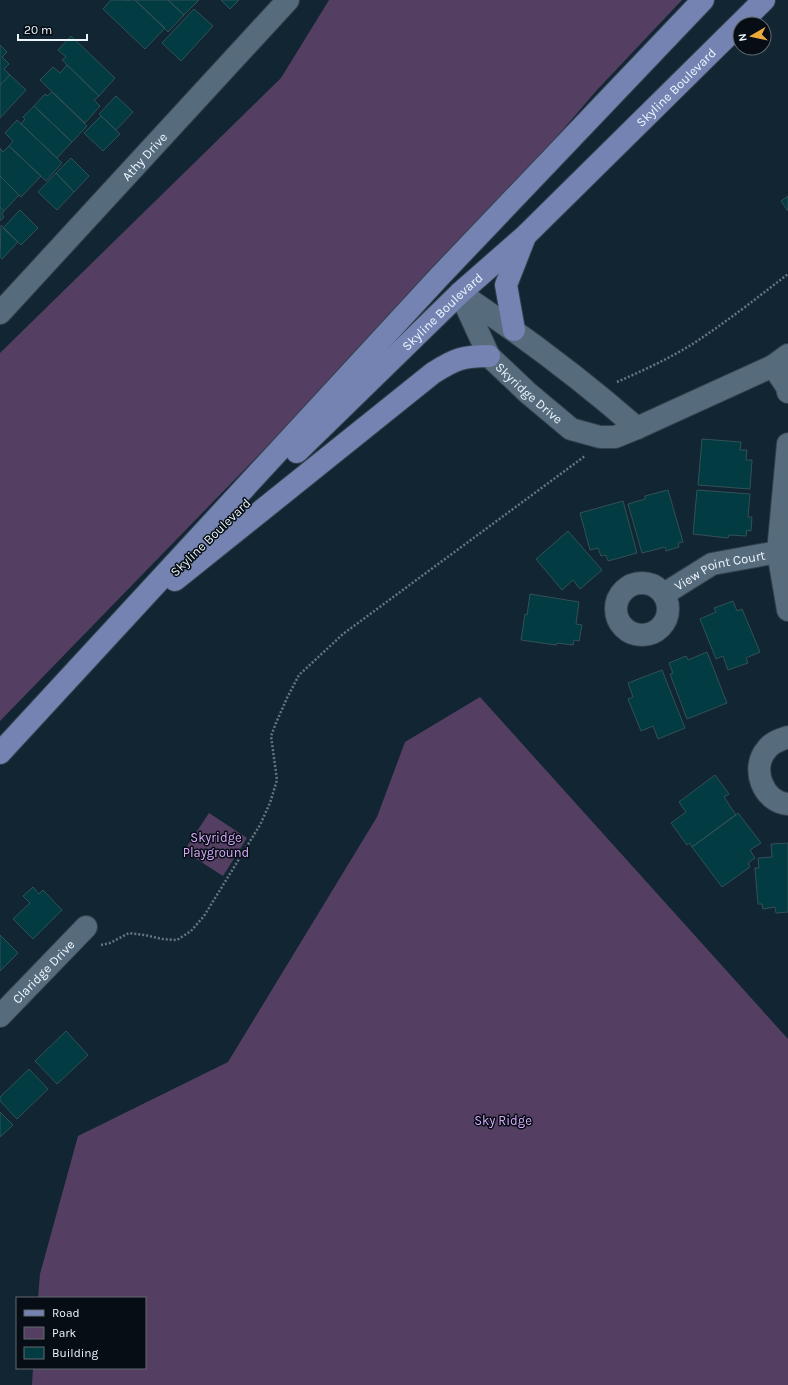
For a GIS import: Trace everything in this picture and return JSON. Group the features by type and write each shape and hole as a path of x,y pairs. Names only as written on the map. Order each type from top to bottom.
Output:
{"main road":[{"name":"Skyline Boulevard","path":"0,753 440,276 703,0"},
{"name":"Skyline Boulevard","path":"121,623 460,294 525,236 764,0"},
{"path":"514,330 506,285 525,236"},
{"path":"121,623 433,373 459,358 489,356"}],"street":[{"name":"Athy Drive","path":"0,313 288,0"},
{"name":"Skyridge Drive","path":"440,276 460,294 514,330 595,392 636,428"},
{"name":"Skyridge Drive","path":"460,294 489,356 528,393 571,429 600,437 615,437 781,361"},
{"path":"781,361 788,392"},
{"path":"788,444 778,552 788,610"},
{"name":"View Point Court","path":"664,594 712,564 778,552"},
{"path":"788,737 776,740 766,749 760,761 759,774 763,787 772,798 783,804 788,804"},
{"name":"Claridge Drive","path":"0,1016 80,933"}],"path":[{"path":"595,392 637,374 690,345 760,296 788,274"},
{"path":"80,933 91,947 110,943 129,933 145,935 162,940 178,940 191,931 204,916 260,824 270,804 277,780 271,736 287,698 299,675 343,634 589,453 600,437"}],"green space":[{"path":"329,0 682,0 597,90 431,283 383,327 0,721 0,353 281,78"},
{"name":"Sky Ridge","path":"480,697 788,1039 788,1385 32,1385 33,1369 146,1369 146,1297 38,1297 40,1274 78,1136 228,1062 377,817 405,742"},
{"name":"Skyridge Playground","path":"209,813 247,838 223,876 184,851"}],"building":[{"path":"111,0 135,0 165,28 145,49 103,9"},
{"path":"135,0 168,0 184,15 168,32"},
{"path":"168,0 199,0 184,15"},
{"path":"221,0 239,0 230,9"},
{"path":"194,9 213,26 181,61 162,43"},
{"path":"71,36 115,78 99,96 62,60 66,57 58,50"},
{"path":"0,45 7,52 2,57 9,64 4,69 10,75 0,85"},
{"path":"67,65 99,96 94,100 100,106 85,123 40,80 53,67 60,73"},
{"path":"10,75 26,90 0,118 0,85"},
{"path":"52,92 87,126 72,142 34,106 45,94 47,96"},
{"path":"116,96 133,112 116,130 99,114"},
{"path":"34,106 72,142 57,158 21,124 25,119 23,117"},
{"path":"101,116 120,134 103,151 84,133"},
{"path":"17,120 62,163 46,181 9,146 13,141 5,133"},
{"path":"9,146 41,176 21,197 0,176 0,148 3,152"},
{"path":"71,158 89,176 74,192 56,173"},
{"path":"56,173 74,192 57,210 38,192"},
{"path":"0,176 19,195 4,211 0,207"},
{"path":"788,196 788,211 781,201"},
{"path":"0,207 4,211 2,214 4,217 0,221"},
{"path":"20,210 38,228 21,245 3,228"},
{"path":"1,225 18,242 2,259 0,257"},
{"path":"702,439 741,442 740,450 747,450 746,460 752,460 750,489 698,485"},
{"path":"668,490 683,542 678,543 679,547 666,551 665,547 642,553 628,504 645,499 645,496"},
{"path":"697,490 750,494 748,517 752,517 751,531 747,530 746,536 729,535 728,538 693,534"},
{"path":"623,501 637,553 608,561 606,555 601,556 598,548 590,550 580,513"},
{"path":"568,531 602,570 580,589 573,580 562,590 536,559"},
{"path":"530,594 579,602 576,624 582,625 579,641 574,640 573,645 557,643 556,645 521,640"},
{"path":"733,601 737,611 742,609 760,652 746,658 748,663 728,670 723,656 716,659 700,619 716,612 714,608"},
{"path":"707,652 727,703 687,719 670,674 673,673 669,663 686,656 688,660"},
{"path":"662,670 685,728 658,739 653,726 641,731 628,699 633,697 628,683"},
{"path":"715,775 729,794 724,797 736,815 692,847 690,843 687,845 671,823 686,812 679,802"},
{"path":"738,813 761,843 750,850 755,858 748,863 750,867 722,887 692,847"},
{"path":"788,843 788,912 776,913 775,907 763,909 762,904 758,904 755,868 759,868 758,858 772,857 771,844"},
{"path":"33,887 39,894 43,890 62,910 33,939 13,919 30,903 23,896"},
{"path":"0,935 18,953 0,971"},
{"path":"66,1031 88,1055 57,1084 35,1061"},
{"path":"29,1069 48,1089 17,1119 0,1101 0,1097"},
{"path":"0,1112 13,1125 0,1137"}]}
